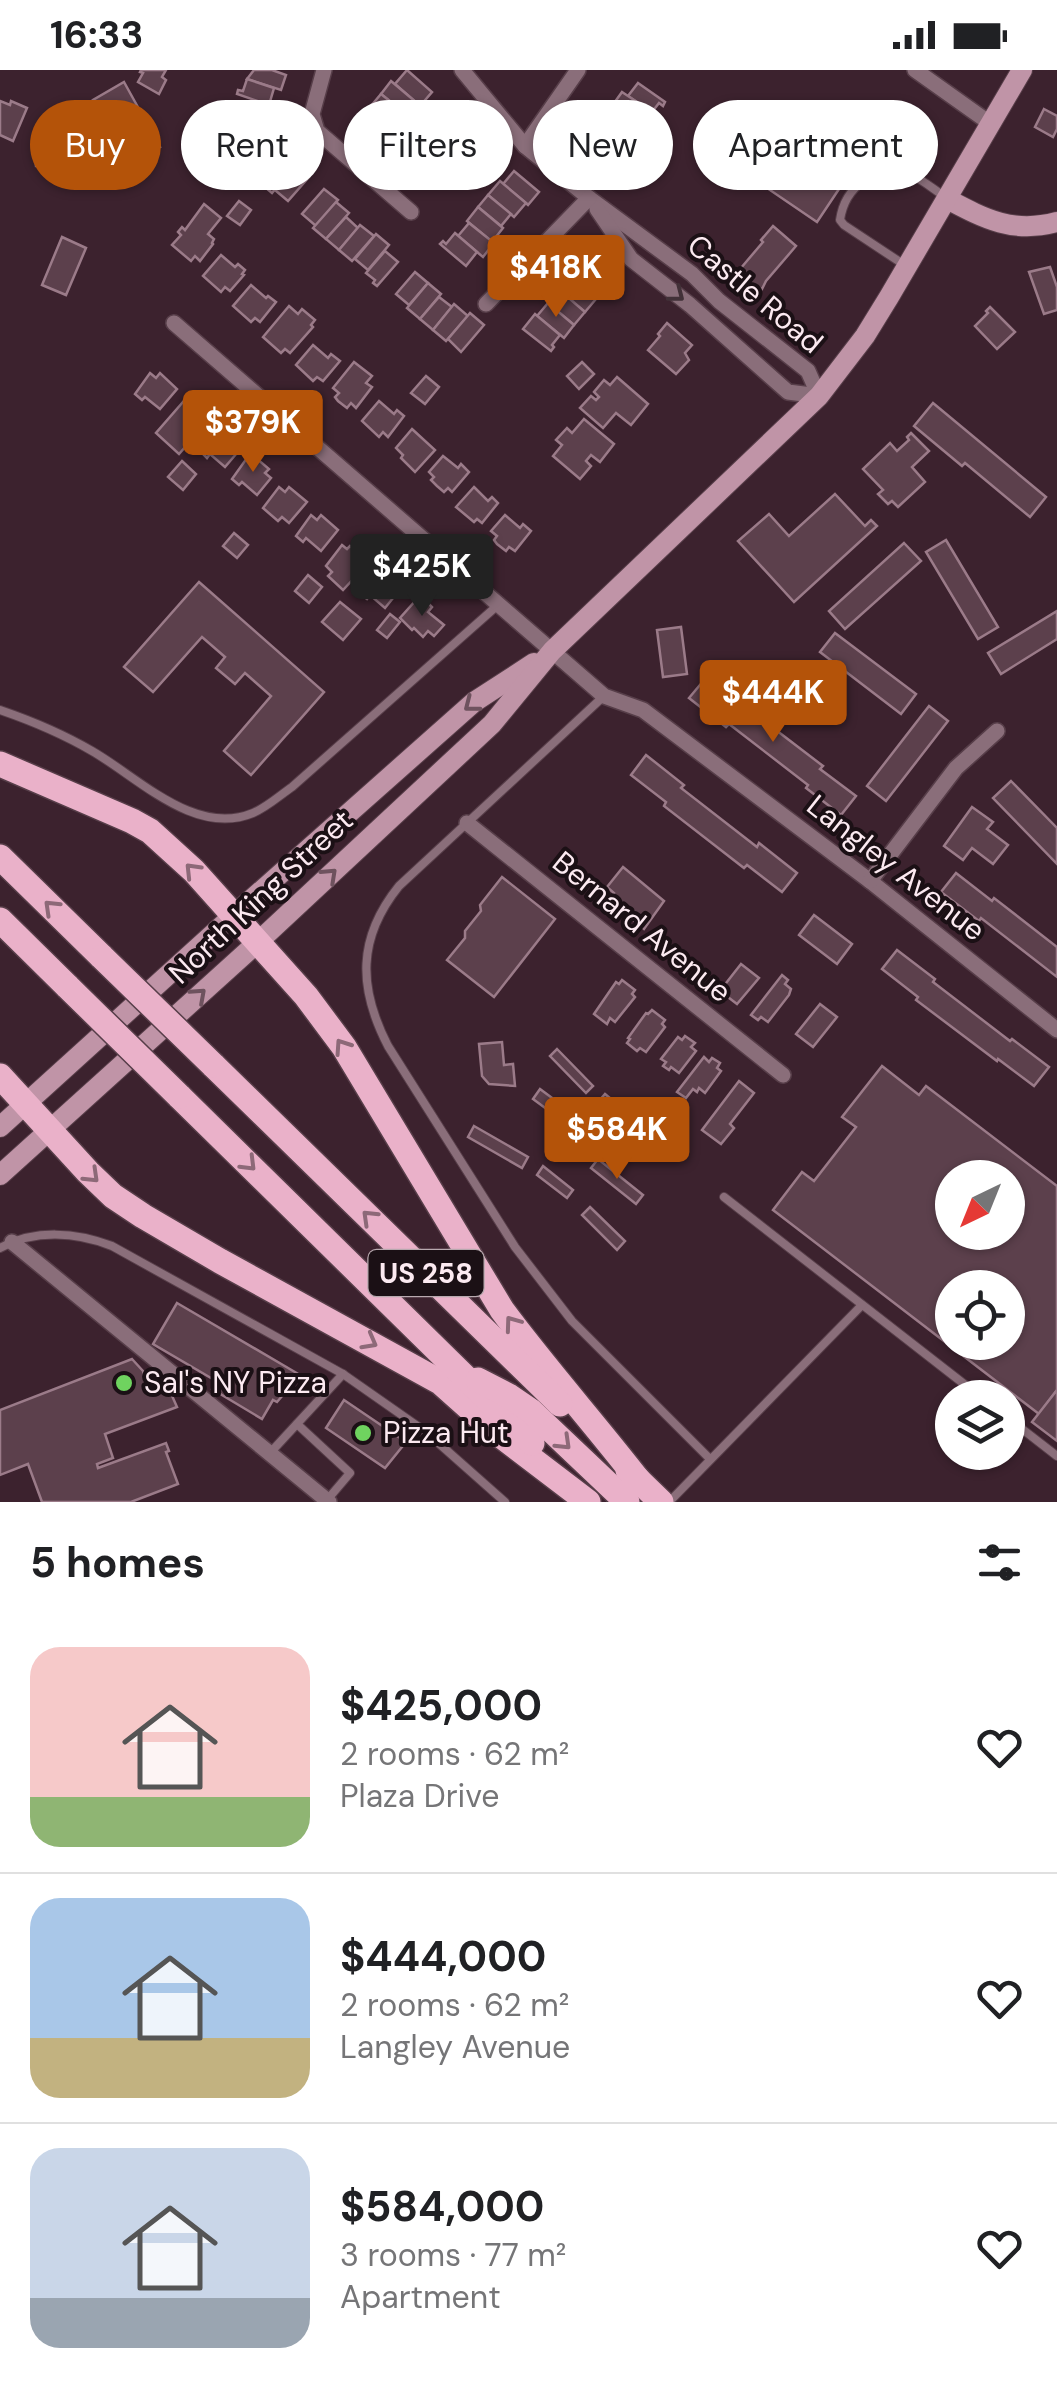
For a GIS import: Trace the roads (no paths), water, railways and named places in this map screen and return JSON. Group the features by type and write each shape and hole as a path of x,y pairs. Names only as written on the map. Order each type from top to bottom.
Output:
{"main road":[{"name":"North King Street","path":"0,1175 492,724 552,652 819,396 865,336 1022,70"},
{"path":"948,198 991,221 1007,225 1057,222"},
{"name":"North King Street","path":"0,1127 474,702 552,652"},
{"path":"0,764 150,831 234,914 306,996 344,1048 502,1310 556,1376 633,1491"},
{"name":"US 258","path":"0,857 213,1065 633,1491 665,1502"},
{"name":"US 258","path":"0,920 590,1502"},
{"path":"0,1076 113,1196 220,1261 440,1382 495,1432 590,1502"},
{"path":"456,1368 521,1403 633,1491"}],"street":[{"path":"324,70 312,114 317,131 411,212"},
{"name":"Castle Road","path":"462,70 524,146 692,274 808,371 819,396"},
{"path":"524,146 578,70"},
{"path":"914,70 990,124"},
{"path":"486,304 589,198"},
{"name":"Castle Road","path":"589,198 631,259 690,305 788,392 819,396"},
{"name":"Langley Avenue","path":"174,323 604,696 643,710 870,881 1057,1030"},
{"path":"870,881 956,768 997,730"},
{"name":"Bernard Avenue","path":"466,823 783,1075"},
{"path":"6,1245 328,1501"}],"lane":[{"path":"907,267 840,220 851,190 874,176 906,174 948,198"},
{"path":"0,710 67,737 186,810 214,818 239,817 263,808 292,787 498,605"},
{"path":"604,696 399,886 376,921 368,946 366,987 374,1018 388,1046 515,1247 572,1321 710,1459"},
{"path":"724,1197 959,1380"},
{"path":"6,1245 50,1234 91,1238 112,1246 343,1374 426,1432 505,1502"},
{"path":"665,1502 862,1305"},
{"path":"270,1453 343,1374"},
{"path":"297,1424 350,1473 328,1501"},
{"path":"1025,1431 1057,1456"}],"place":[{"name":"Sal's NY Pizza","path":"124,1383"},
{"name":"Pizza Hut","path":"363,1433"}]}
